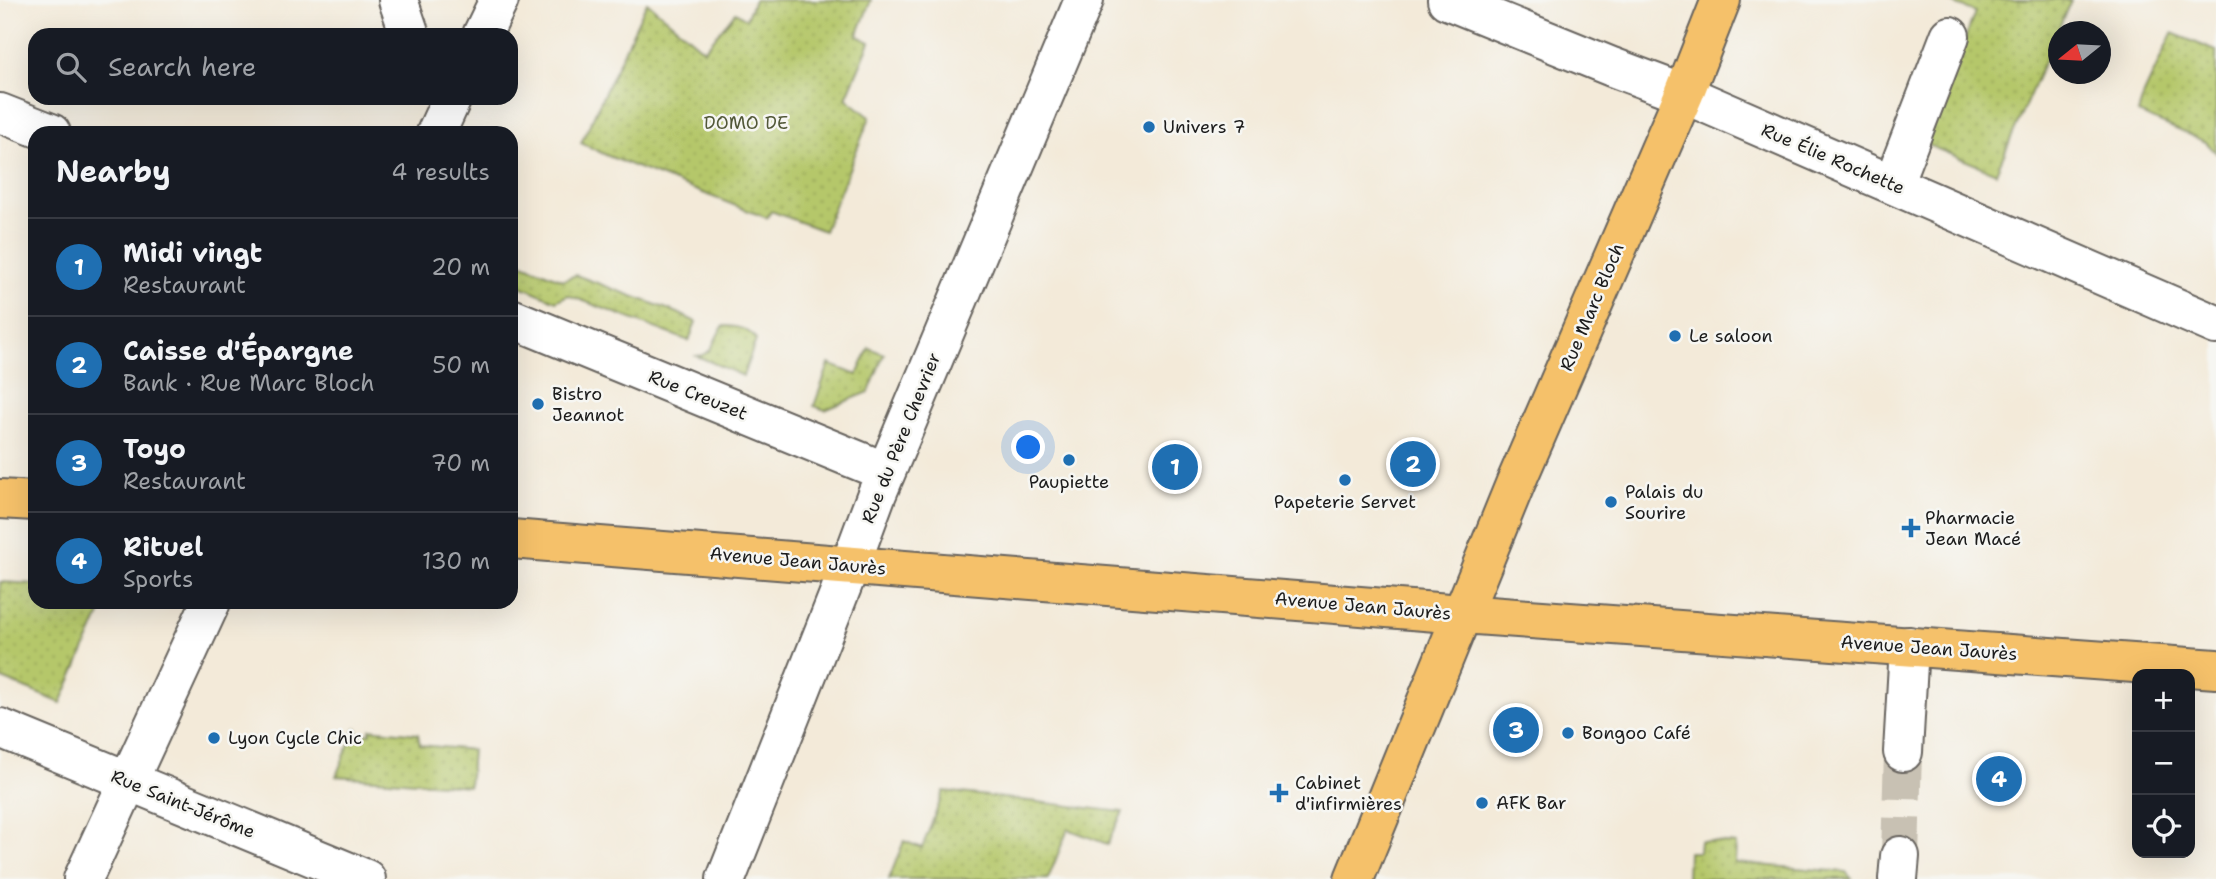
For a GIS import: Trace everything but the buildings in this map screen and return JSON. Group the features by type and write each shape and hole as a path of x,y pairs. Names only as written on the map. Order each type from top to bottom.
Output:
{"main road":[{"name":"Rue Marc Bloch","path":"1354,879 1516,482 1684,94 1720,0"},
{"path":"0,499 28,501"},
{"name":"Avenue Jean Jaurès","path":"518,540 1462,614 2216,669"}],"street":[{"path":"398,0 408,28"},
{"path":"485,28 499,0"},
{"name":"Rue du Père Chevrier","path":"726,879 886,472 1084,0"},
{"name":"Rue Élie Rochette","path":"1447,0 1684,94 2216,325"},
{"path":"1893,184 1950,36"},
{"path":"0,113 33,126"},
{"name":"Rue Creuzet","path":"518,321 886,472"},
{"path":"83,879 208,609"},
{"path":"1903,752 1909,646"},
{"name":"Rue Saint-Jérôme","path":"0,728 366,879"}],"green space":[{"name":"DOMO DE","path":"754,0 871,0 857,36 870,42 846,98 870,117 824,231 771,211 767,218 581,143 647,2 704,50 736,12 746,19"},
{"path":"1945,0 2071,0 2062,21 2048,21 2048,53 1996,173 1925,144 1975,12"},
{"path":"2172,33 2216,51 2216,153 2206,142 2138,113"},
{"path":"518,262 563,280 576,275 696,322 689,341 568,295 556,301 518,285"},
{"path":"724,326 747,331 756,340 743,376 697,356 711,349"},
{"path":"869,348 884,354 869,392 825,410 814,406 829,364 857,375"},
{"path":"0,582 28,584 28,609 102,610 61,703 0,678"},
{"path":"357,728 358,733 370,734 370,729 418,734 420,745 472,750 469,786 336,776"},
{"path":"944,791 1123,812 1107,844 1068,829 1048,879 889,879 904,841 922,848"},
{"path":"1700,841 1736,844 1735,863 1846,872 1852,879 1687,879 1688,852 1699,852"}],"tunnel":[{"path":"1900,856 1903,752"}],"place":[{"name":"Univers 7","path":"1149,127"},
{"name":"Le saloon","path":"1675,336"},
{"name":"Bistro Jeannot","path":"538,404"},
{"name":"Paupiette","path":"1069,460"},
{"name":"Caisse d'Épargne","path":"1413,464"},
{"name":"Midi vingt","path":"1175,467"},
{"name":"Papeterie Servet","path":"1345,480"},
{"name":"Palais du Sourire","path":"1611,502"},
{"name":"Pharmacie Jean Macé","path":"1911,528"},
{"name":"Toyo","path":"1516,730"},
{"name":"Bongoo Café","path":"1568,733"},
{"name":"Lyon Cycle Chic","path":"214,738"},
{"name":"Rituel","path":"1999,779"},
{"name":"Cabinet d'infirmières","path":"1279,793"},
{"name":"AFK Bar","path":"1482,803"}]}
